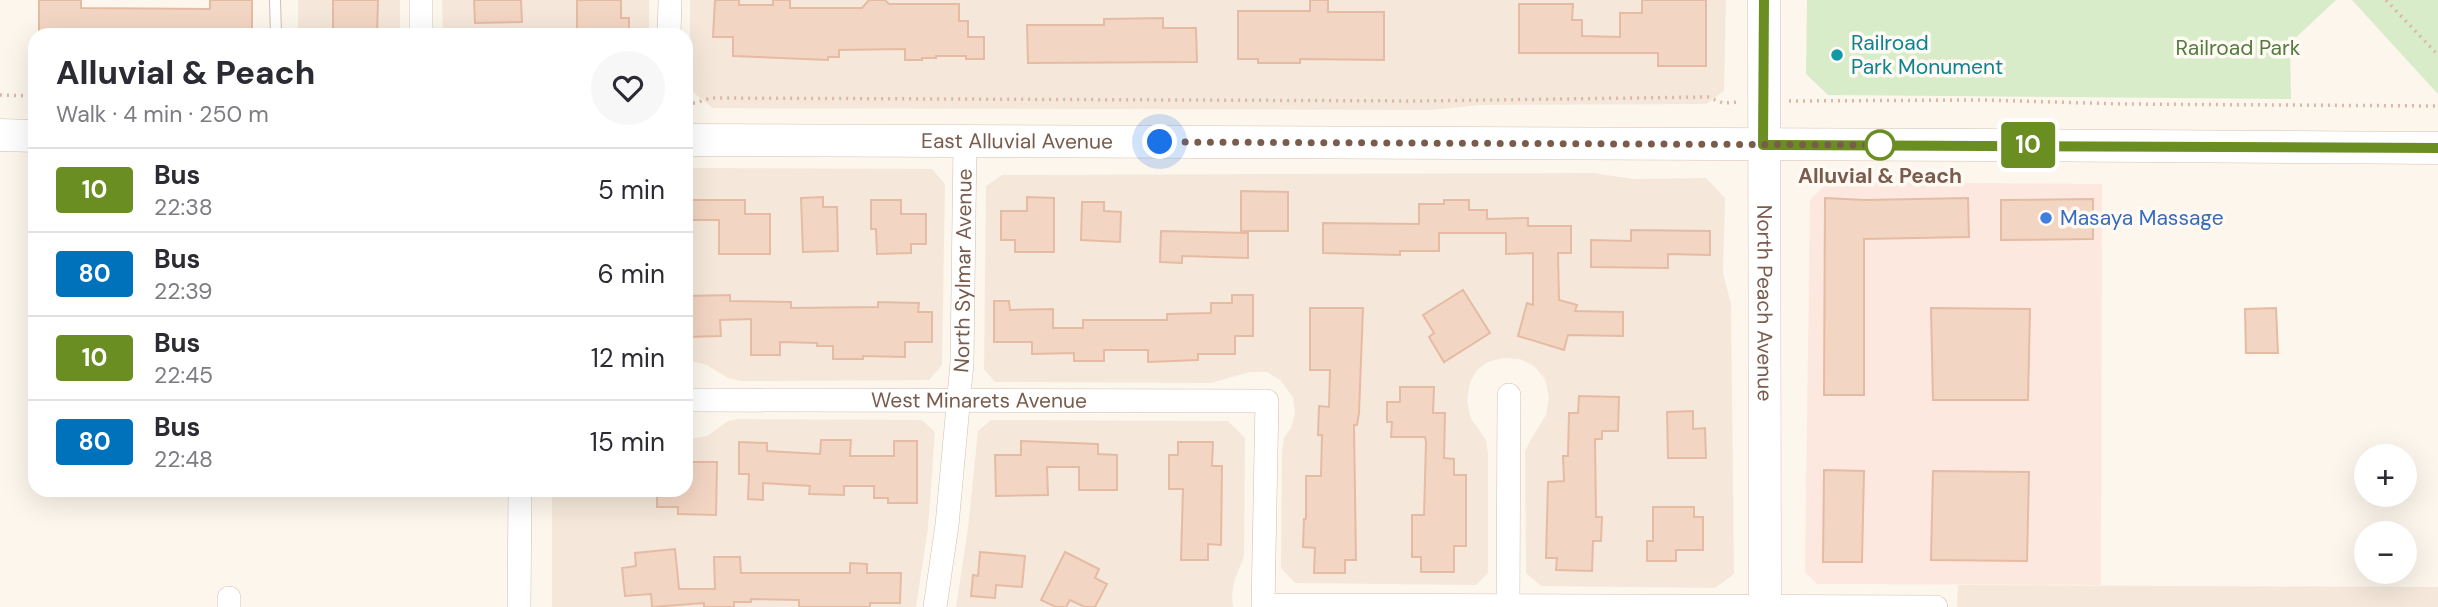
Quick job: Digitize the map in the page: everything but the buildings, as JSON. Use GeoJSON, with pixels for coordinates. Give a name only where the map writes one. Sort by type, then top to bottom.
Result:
{"type":"FeatureCollection","features":[{"type":"Feature","properties":{"kind":"street"},"geometry":{"type":"LineString","coordinates":[[421,0],[421,28]]}},
{"type":"Feature","properties":{"kind":"street"},"geometry":{"type":"LineString","coordinates":[[669,28],[670,0]]}},
{"type":"Feature","properties":{"kind":"street","name":"North Peach Avenue"},"geometry":{"type":"LineString","coordinates":[[1764,0],[1765,607]]}},
{"type":"Feature","properties":{"kind":"street"},"geometry":{"type":"LineString","coordinates":[[0,135],[28,136]]}},
{"type":"Feature","properties":{"kind":"street","name":"East Alluvial Avenue"},"geometry":{"type":"LineString","coordinates":[[693,141],[2438,148]]}},
{"type":"Feature","properties":{"kind":"street","name":"North Sylmar Avenue"},"geometry":{"type":"LineString","coordinates":[[935,607],[947,525],[962,363],[965,142]]}},
{"type":"Feature","properties":{"kind":"street"},"geometry":{"type":"LineString","coordinates":[[1509,396],[1508,606],[1936,607]]}},
{"type":"Feature","properties":{"kind":"street","name":"West Minarets Avenue"},"geometry":{"type":"LineString","coordinates":[[693,400],[1267,401],[1263,605],[1508,606]]}},
{"type":"Feature","properties":{"kind":"street"},"geometry":{"type":"LineString","coordinates":[[519,607],[520,497]]}},
{"type":"Feature","properties":{"kind":"lane"},"geometry":{"type":"LineString","coordinates":[[275,0],[276,28]]}},
{"type":"Feature","properties":{"kind":"path"},"geometry":{"type":"LineString","coordinates":[[2386,0],[2438,54]]}},
{"type":"Feature","properties":{"kind":"path"},"geometry":{"type":"LineString","coordinates":[[0,95],[28,96]]}},
{"type":"Feature","properties":{"kind":"path"},"geometry":{"type":"LineString","coordinates":[[693,103],[710,98],[1418,101],[1708,97],[1723,103]]}},
{"type":"Feature","properties":{"kind":"path"},"geometry":{"type":"LineString","coordinates":[[1805,102],[1983,100],[2124,104],[2438,106]]}},
{"type":"Feature","properties":{"kind":"shaded area"},"geometry":{"type":"Polygon","coordinates":[[[298,0],[400,0],[400,28],[298,28],[298,0]]]}},
{"type":"Feature","properties":{"kind":"shaded area"},"geometry":{"type":"Polygon","coordinates":[[[442,0],[649,0],[649,28],[443,28],[442,0]]]}},
{"type":"Feature","properties":{"kind":"shaded area"},"geometry":{"type":"Polygon","coordinates":[[[690,0],[1726,0],[1724,91],[1706,104],[1481,105],[1431,110],[713,108],[693,92],[693,28],[690,28],[690,0]]]}},
{"type":"Feature","properties":{"kind":"shaded area"},"geometry":{"type":"Polygon","coordinates":[[[693,168],[932,169],[945,184],[942,365],[929,380],[741,381],[728,378],[707,365],[693,362],[693,168]]]}},
{"type":"Feature","properties":{"kind":"shaded area"},"geometry":{"type":"Polygon","coordinates":[[[1593,173],[1633,179],[1706,178],[1725,198],[1723,273],[1731,304],[1734,574],[1715,588],[1541,586],[1526,573],[1525,452],[1546,415],[1549,397],[1545,379],[1534,366],[1520,359],[1503,358],[1488,362],[1477,370],[1470,382],[1467,401],[1471,419],[1486,440],[1488,453],[1488,573],[1476,585],[1295,583],[1281,568],[1282,452],[1284,438],[1291,428],[1295,414],[1293,397],[1280,380],[1267,372],[1250,372],[1211,383],[995,382],[984,369],[986,186],[1002,175],[1593,173]]]}},
{"type":"Feature","properties":{"kind":"shaded area"},"geometry":{"type":"Polygon","coordinates":[[[1828,182],[2102,184],[2101,585],[1817,584],[1805,572],[1810,200],[1828,182]]]}},
{"type":"Feature","properties":{"kind":"shaded area"},"geometry":{"type":"Polygon","coordinates":[[[922,420],[935,432],[928,528],[916,607],[552,607],[552,497],[693,497],[693,439],[707,436],[728,421],[922,420]]]}},
{"type":"Feature","properties":{"kind":"shaded area"},"geometry":{"type":"Polygon","coordinates":[[[991,420],[1228,421],[1245,438],[1244,556],[1234,582],[1233,607],[956,607],[968,528],[978,431],[991,420]]]}},
{"type":"Feature","properties":{"kind":"shaded area"},"geometry":{"type":"Polygon","coordinates":[[[1958,585],[2438,587],[2438,607],[1957,607],[1958,585]]]}},
{"type":"Feature","properties":{"kind":"green space","name":"Railroad Park"},"geometry":{"type":"Polygon","coordinates":[[[1807,0],[2336,0],[2290,43],[2291,99],[1828,95],[1806,74],[1807,0]]]}},
{"type":"Feature","properties":{"kind":"green space"},"geometry":{"type":"Polygon","coordinates":[[[2352,0],[2438,0],[2438,94],[2352,0]]]}},
{"type":"Feature","properties":{"kind":"bus line","name":"10"},"geometry":{"type":"LineString","coordinates":[[1764,0],[1763,145],[2438,148]]}},
{"type":"Feature","properties":{"kind":"place","name":"Railroad Park Monument"},"geometry":{"type":"Point","coordinates":[1837,55]}},
{"type":"Feature","properties":{"kind":"place","name":"Alluvial & Peach"},"geometry":{"type":"Point","coordinates":[1880,145]}},
{"type":"Feature","properties":{"kind":"place","name":"Masaya Massage"},"geometry":{"type":"Point","coordinates":[2046,218]}},
{"type":"Feature","properties":{"kind":"route"},"geometry":{"type":"LineString","coordinates":[[1160,142],[1880,145]]}}]}
